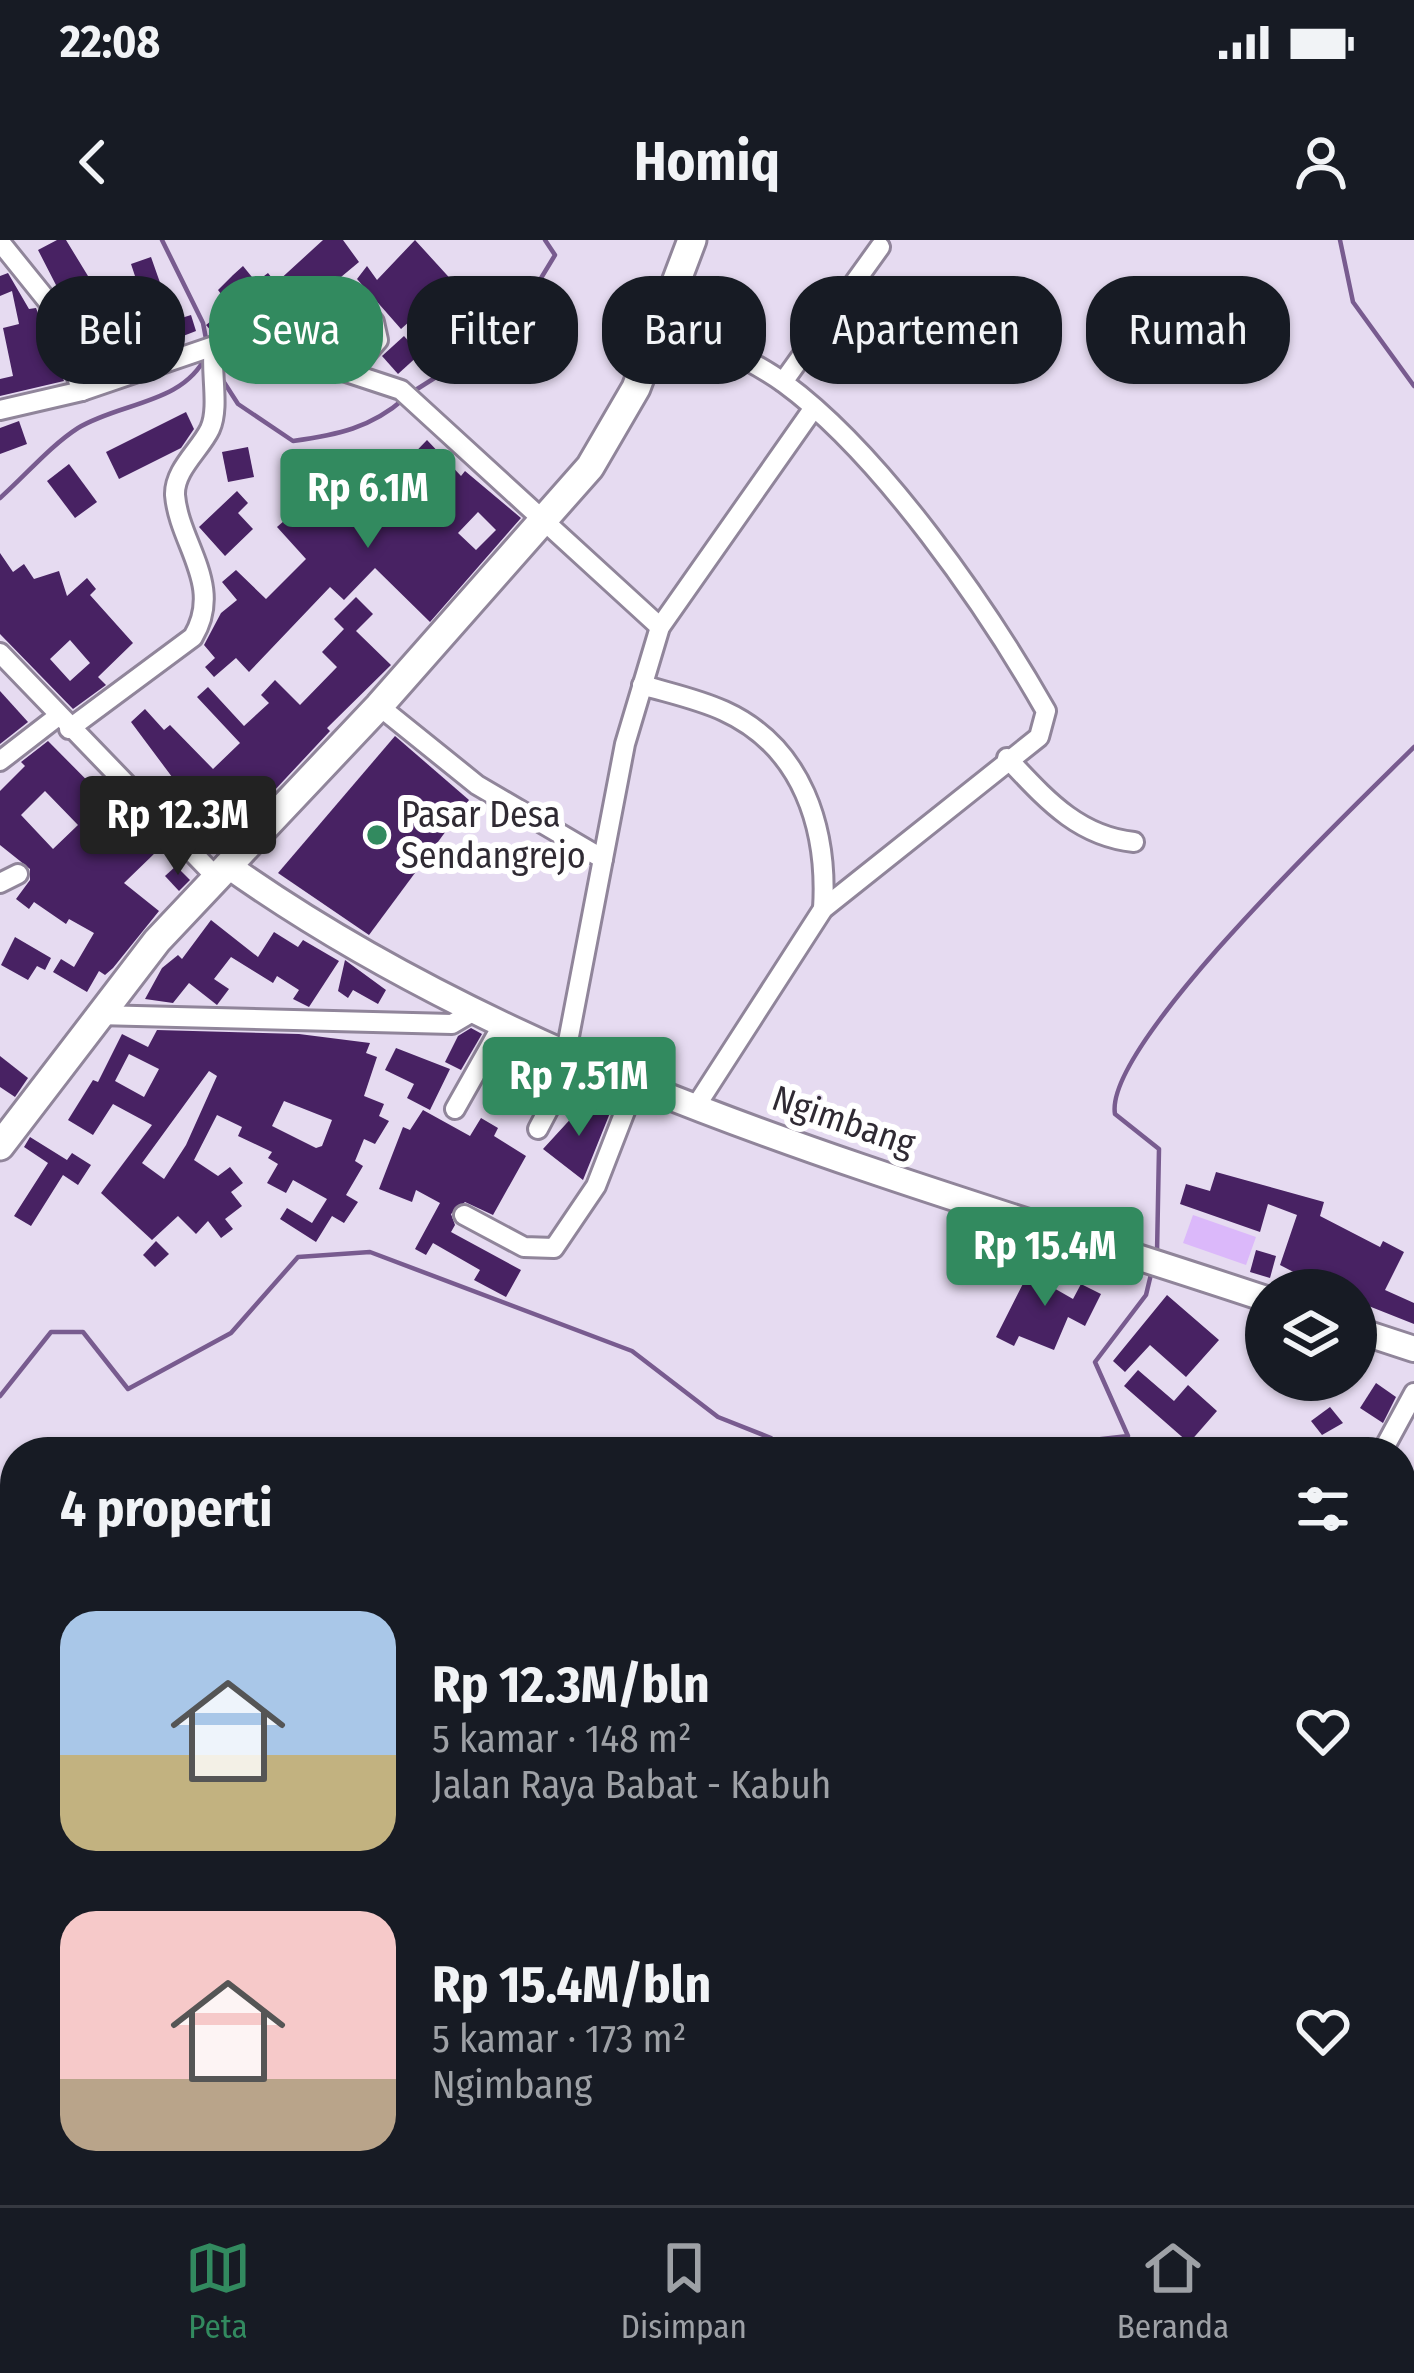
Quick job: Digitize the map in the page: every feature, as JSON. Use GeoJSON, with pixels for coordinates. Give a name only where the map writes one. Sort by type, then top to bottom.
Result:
{"type":"FeatureCollection","features":[{"type":"Feature","properties":{"kind":"main road"},"geometry":{"type":"LineString","coordinates":[[678,276],[692,240]]}},
{"type":"Feature","properties":{"kind":"main road"},"geometry":{"type":"LineString","coordinates":[[0,1146],[10,1115],[221,871],[379,706],[546,520],[610,437],[633,384]]}},
{"type":"Feature","properties":{"kind":"street"},"geometry":{"type":"LineString","coordinates":[[0,242],[50,304],[82,391]]}},
{"type":"Feature","properties":{"kind":"street"},"geometry":{"type":"LineString","coordinates":[[783,382],[880,247]]}},
{"type":"Feature","properties":{"kind":"street"},"geometry":{"type":"LineString","coordinates":[[0,410],[82,391],[209,349]]}},
{"type":"Feature","properties":{"kind":"street"},"geometry":{"type":"LineString","coordinates":[[696,1106],[823,909],[1039,737],[1046,711],[984,610],[895,493],[783,382],[766,373]]}},
{"type":"Feature","properties":{"kind":"street"},"geometry":{"type":"LineString","coordinates":[[0,761],[193,637],[202,619],[202,585],[175,495],[184,469],[212,426],[212,384]]}},
{"type":"Feature","properties":{"kind":"street"},"geometry":{"type":"LineString","coordinates":[[381,384],[408,396],[661,627]]}},
{"type":"Feature","properties":{"kind":"street"},"geometry":{"type":"LineString","coordinates":[[538,1129],[571,1054],[603,859],[642,686],[661,627],[812,409]]}},
{"type":"Feature","properties":{"kind":"street"},"geometry":{"type":"LineString","coordinates":[[0,653],[63,723],[221,871]]}},
{"type":"Feature","properties":{"kind":"street"},"geometry":{"type":"LineString","coordinates":[[642,686],[720,709],[752,726],[774,749],[818,818],[826,860],[823,909]]}},
{"type":"Feature","properties":{"kind":"street"},"geometry":{"type":"LineString","coordinates":[[379,706],[478,785],[603,859]]}},
{"type":"Feature","properties":{"kind":"street"},"geometry":{"type":"LineString","coordinates":[[1007,758],[1066,818],[1112,840],[1134,842]]}},
{"type":"Feature","properties":{"kind":"street","name":"Ngimbang"},"geometry":{"type":"LineString","coordinates":[[221,871],[304,921],[475,1011],[636,1083],[1245,1293]]}},
{"type":"Feature","properties":{"kind":"street"},"geometry":{"type":"LineString","coordinates":[[97,1015],[452,1024],[475,1011]]}},
{"type":"Feature","properties":{"kind":"street"},"geometry":{"type":"LineString","coordinates":[[455,1108],[503,1024]]}},
{"type":"Feature","properties":{"kind":"street"},"geometry":{"type":"LineString","coordinates":[[464,1215],[524,1247],[554,1247],[596,1186],[636,1083]]}},
{"type":"Feature","properties":{"kind":"street"},"geometry":{"type":"LineString","coordinates":[[1377,1337],[1414,1349]]}},
{"type":"Feature","properties":{"kind":"street"},"geometry":{"type":"LineString","coordinates":[[1390,1437],[1414,1393]]}},
{"type":"Feature","properties":{"kind":"shaded area"},"geometry":{"type":"Polygon","coordinates":[[[1193,1215],[1256,1237],[1246,1265],[1183,1243],[1193,1215]]]}},
{"type":"Feature","properties":{"kind":"building"},"geometry":{"type":"Polygon","coordinates":[[[66,240],[88,276],[51,276],[38,250],[66,240]]]}},
{"type":"Feature","properties":{"kind":"building"},"geometry":{"type":"Polygon","coordinates":[[[323,240],[343,240],[359,262],[342,276],[284,276],[323,240]]]}},
{"type":"Feature","properties":{"kind":"building"},"geometry":{"type":"Polygon","coordinates":[[[415,240],[448,276],[407,276],[407,324],[401,329],[383,309],[381,276],[415,240]]]}},
{"type":"Feature","properties":{"kind":"building"},"geometry":{"type":"Polygon","coordinates":[[[151,257],[158,276],[135,276],[131,264],[151,257]]]}},
{"type":"Feature","properties":{"kind":"building"},"geometry":{"type":"Polygon","coordinates":[[[243,266],[251,276],[233,276],[243,266]]]}},
{"type":"Feature","properties":{"kind":"building"},"geometry":{"type":"Polygon","coordinates":[[[8,273],[29,309],[36,308],[36,384],[51,384],[0,396],[0,379],[13,376],[3,328],[19,324],[12,291],[0,296],[0,276],[8,273]]]}},
{"type":"Feature","properties":{"kind":"building"},"geometry":{"type":"Polygon","coordinates":[[[191,315],[196,331],[185,335],[185,317],[191,315]]]}},
{"type":"Feature","properties":{"kind":"building"},"geometry":{"type":"Polygon","coordinates":[[[404,336],[407,339],[407,366],[398,374],[383,355],[404,336]]]}},
{"type":"Feature","properties":{"kind":"building"},"geometry":{"type":"Polygon","coordinates":[[[186,412],[194,429],[181,448],[119,479],[106,452],[186,412]]]}},
{"type":"Feature","properties":{"kind":"building"},"geometry":{"type":"Polygon","coordinates":[[[19,421],[27,444],[0,454],[0,428],[19,421]]]}},
{"type":"Feature","properties":{"kind":"building"},"geometry":{"type":"Polygon","coordinates":[[[427,440],[461,476],[465,471],[521,518],[430,622],[375,568],[344,600],[330,587],[249,672],[236,658],[214,677],[205,667],[215,658],[204,645],[221,613],[237,600],[222,582],[236,570],[266,599],[306,559],[277,527],[332,479],[317,462],[328,452],[365,489],[372,482],[397,510],[421,489],[400,468],[427,440]],[[478,512],[458,533],[476,550],[496,530],[478,512]]]}},
{"type":"Feature","properties":{"kind":"building"},"geometry":{"type":"Polygon","coordinates":[[[248,447],[254,477],[228,482],[222,452],[248,447]]]}},
{"type":"Feature","properties":{"kind":"building"},"geometry":{"type":"Polygon","coordinates":[[[69,464],[97,502],[75,518],[47,481],[69,464]]]}},
{"type":"Feature","properties":{"kind":"building"},"geometry":{"type":"Polygon","coordinates":[[[237,491],[248,503],[238,513],[253,529],[225,556],[199,527],[237,491]]]}},
{"type":"Feature","properties":{"kind":"building"},"geometry":{"type":"Polygon","coordinates":[[[0,553],[13,572],[24,564],[34,579],[59,571],[67,596],[87,578],[96,589],[90,595],[133,643],[98,677],[106,685],[73,709],[0,634],[0,553]],[[70,640],[50,659],[70,681],[90,663],[70,640]]]}},
{"type":"Feature","properties":{"kind":"building"},"geometry":{"type":"Polygon","coordinates":[[[356,597],[373,614],[356,631],[391,665],[327,728],[330,731],[228,840],[210,852],[189,830],[221,803],[197,779],[184,793],[131,722],[145,709],[164,730],[170,725],[213,769],[240,743],[197,697],[208,687],[244,726],[269,703],[261,695],[275,680],[300,705],[337,667],[322,652],[344,629],[334,619],[356,597]]]}},
{"type":"Feature","properties":{"kind":"building"},"geometry":{"type":"Polygon","coordinates":[[[0,691],[28,722],[0,744],[0,691]]]}},
{"type":"Feature","properties":{"kind":"building","name":"Pasar Desa Sendangrejo"},"geometry":{"type":"Polygon","coordinates":[[[395,736],[469,800],[369,935],[278,873],[395,736]]]}},
{"type":"Feature","properties":{"kind":"building"},"geometry":{"type":"Polygon","coordinates":[[[48,741],[157,851],[124,883],[159,911],[113,968],[105,975],[99,971],[87,992],[53,972],[61,959],[74,967],[94,933],[69,919],[66,924],[34,902],[29,909],[16,899],[30,880],[30,869],[0,845],[0,791],[25,766],[21,762],[48,741]],[[45,791],[21,815],[53,849],[78,825],[45,791]]]}},
{"type":"Feature","properties":{"kind":"building"},"geometry":{"type":"Polygon","coordinates":[[[176,866],[190,880],[179,891],[165,876],[176,866]]]}},
{"type":"Feature","properties":{"kind":"building"},"geometry":{"type":"Polygon","coordinates":[[[211,920],[258,957],[274,932],[298,947],[303,940],[339,961],[309,1007],[293,999],[299,990],[277,976],[273,983],[231,957],[214,979],[229,989],[217,1005],[189,983],[173,1003],[145,999],[162,968],[178,955],[182,959],[211,920]]]}},
{"type":"Feature","properties":{"kind":"building"},"geometry":{"type":"Polygon","coordinates":[[[15,937],[51,958],[45,970],[37,966],[28,980],[1,965],[15,937]]]}},
{"type":"Feature","properties":{"kind":"building"},"geometry":{"type":"Polygon","coordinates":[[[345,960],[386,990],[378,1004],[353,990],[348,998],[338,991],[345,960]]]}},
{"type":"Feature","properties":{"kind":"building"},"geometry":{"type":"Polygon","coordinates":[[[471,1028],[482,1034],[461,1070],[445,1062],[458,1036],[471,1028]]]}},
{"type":"Feature","properties":{"kind":"building"},"geometry":{"type":"Polygon","coordinates":[[[157,1030],[299,1034],[370,1043],[366,1053],[377,1057],[364,1096],[384,1104],[379,1116],[389,1121],[375,1144],[364,1139],[355,1161],[363,1166],[346,1195],[358,1202],[344,1223],[332,1216],[316,1242],[280,1219],[287,1208],[312,1223],[327,1199],[293,1180],[286,1193],[267,1183],[278,1164],[268,1158],[272,1152],[238,1136],[242,1127],[217,1115],[194,1160],[218,1176],[230,1167],[243,1183],[231,1192],[242,1206],[225,1219],[233,1229],[221,1238],[208,1221],[196,1234],[178,1216],[152,1240],[101,1193],[152,1125],[113,1104],[93,1135],[68,1120],[93,1080],[98,1082],[122,1034],[148,1047],[157,1030]],[[129,1054],[115,1081],[144,1097],[159,1069],[129,1054]],[[209,1071],[142,1163],[164,1179],[186,1145],[217,1076],[209,1071]],[[284,1101],[272,1126],[316,1148],[322,1146],[332,1120],[284,1101]]]}},
{"type":"Feature","properties":{"kind":"building"},"geometry":{"type":"Polygon","coordinates":[[[396,1048],[450,1069],[430,1110],[407,1098],[414,1084],[385,1070],[396,1048]]]}},
{"type":"Feature","properties":{"kind":"building"},"geometry":{"type":"Polygon","coordinates":[[[0,1056],[28,1078],[15,1097],[0,1087],[0,1056]]]}},
{"type":"Feature","properties":{"kind":"building"},"geometry":{"type":"Polygon","coordinates":[[[497,1062],[532,1076],[536,1069],[550,1076],[536,1103],[484,1084],[497,1062]]]}},
{"type":"Feature","properties":{"kind":"building"},"geometry":{"type":"Polygon","coordinates":[[[587,1101],[601,1112],[605,1104],[612,1108],[583,1180],[543,1149],[587,1101]]]}},
{"type":"Feature","properties":{"kind":"building"},"geometry":{"type":"Polygon","coordinates":[[[423,1110],[470,1136],[481,1118],[498,1128],[494,1136],[526,1156],[493,1215],[465,1202],[451,1214],[455,1225],[451,1232],[521,1270],[506,1297],[474,1280],[480,1270],[433,1243],[426,1255],[415,1249],[440,1203],[416,1190],[412,1202],[379,1189],[403,1127],[410,1130],[423,1110]]]}},
{"type":"Feature","properties":{"kind":"building"},"geometry":{"type":"Polygon","coordinates":[[[30,1137],[67,1160],[72,1153],[91,1165],[78,1185],[63,1175],[31,1226],[14,1216],[48,1163],[24,1147],[30,1137]]]}},
{"type":"Feature","properties":{"kind":"building"},"geometry":{"type":"Polygon","coordinates":[[[1216,1172],[1324,1202],[1320,1216],[1380,1247],[1383,1241],[1404,1252],[1385,1290],[1414,1303],[1414,1324],[1377,1309],[1377,1269],[1288,1269],[1280,1265],[1297,1215],[1268,1204],[1260,1232],[1180,1204],[1186,1184],[1210,1191],[1216,1172]]]}},
{"type":"Feature","properties":{"kind":"building"},"geometry":{"type":"Polygon","coordinates":[[[156,1241],[169,1254],[155,1267],[143,1255],[156,1241]]]}},
{"type":"Feature","properties":{"kind":"building"},"geometry":{"type":"Polygon","coordinates":[[[1256,1250],[1276,1256],[1272,1269],[1251,1269],[1256,1250]]]}},
{"type":"Feature","properties":{"kind":"building"},"geometry":{"type":"Polygon","coordinates":[[[1037,1256],[1055,1266],[1045,1283],[1073,1299],[1081,1284],[1101,1294],[1085,1326],[1068,1317],[1054,1350],[1019,1336],[1014,1346],[996,1337],[1037,1256]]]}},
{"type":"Feature","properties":{"kind":"building"},"geometry":{"type":"Polygon","coordinates":[[[1167,1295],[1219,1340],[1186,1377],[1150,1345],[1125,1372],[1113,1361],[1167,1295]]]}},
{"type":"Feature","properties":{"kind":"building"},"geometry":{"type":"Polygon","coordinates":[[[1138,1370],[1174,1401],[1188,1385],[1217,1411],[1194,1437],[1182,1437],[1124,1386],[1138,1370]]]}},
{"type":"Feature","properties":{"kind":"building"},"geometry":{"type":"Polygon","coordinates":[[[1377,1384],[1396,1397],[1383,1423],[1360,1408],[1364,1401],[1377,1401],[1377,1384]]]}},
{"type":"Feature","properties":{"kind":"building"},"geometry":{"type":"Polygon","coordinates":[[[1330,1407],[1343,1423],[1322,1435],[1311,1421],[1330,1407]]]}},
{"type":"Feature","properties":{"kind":"waterway"},"geometry":{"type":"LineString","coordinates":[[162,240],[203,323],[207,344]]}},
{"type":"Feature","properties":{"kind":"waterway"},"geometry":{"type":"LineString","coordinates":[[414,391],[509,331],[555,255],[545,240]]}},
{"type":"Feature","properties":{"kind":"waterway"},"geometry":{"type":"LineString","coordinates":[[1340,240],[1353,302],[1414,386]]}},
{"type":"Feature","properties":{"kind":"waterway"},"geometry":{"type":"LineString","coordinates":[[0,498],[78,428],[167,393],[196,372],[206,356]]}},
{"type":"Feature","properties":{"kind":"waterway"},"geometry":{"type":"LineString","coordinates":[[225,384],[238,404],[293,441],[353,428],[405,398]]}},
{"type":"Feature","properties":{"kind":"waterway"},"geometry":{"type":"LineString","coordinates":[[1157,1253],[1159,1149],[1115,1114],[1122,1080],[1189,982],[1291,870],[1414,747]]}},
{"type":"Feature","properties":{"kind":"waterway"},"geometry":{"type":"LineString","coordinates":[[0,1396],[51,1332],[83,1332],[128,1389],[231,1333],[298,1257],[370,1252],[632,1351],[718,1417],[768,1437]]}},
{"type":"Feature","properties":{"kind":"waterway"},"geometry":{"type":"LineString","coordinates":[[1119,1437],[1128,1436],[1095,1362],[1146,1295],[1152,1270]]}},
{"type":"Feature","properties":{"kind":"place","name":"Pasar Desa Sendangrejo"},"geometry":{"type":"Point","coordinates":[377,835]}}]}
